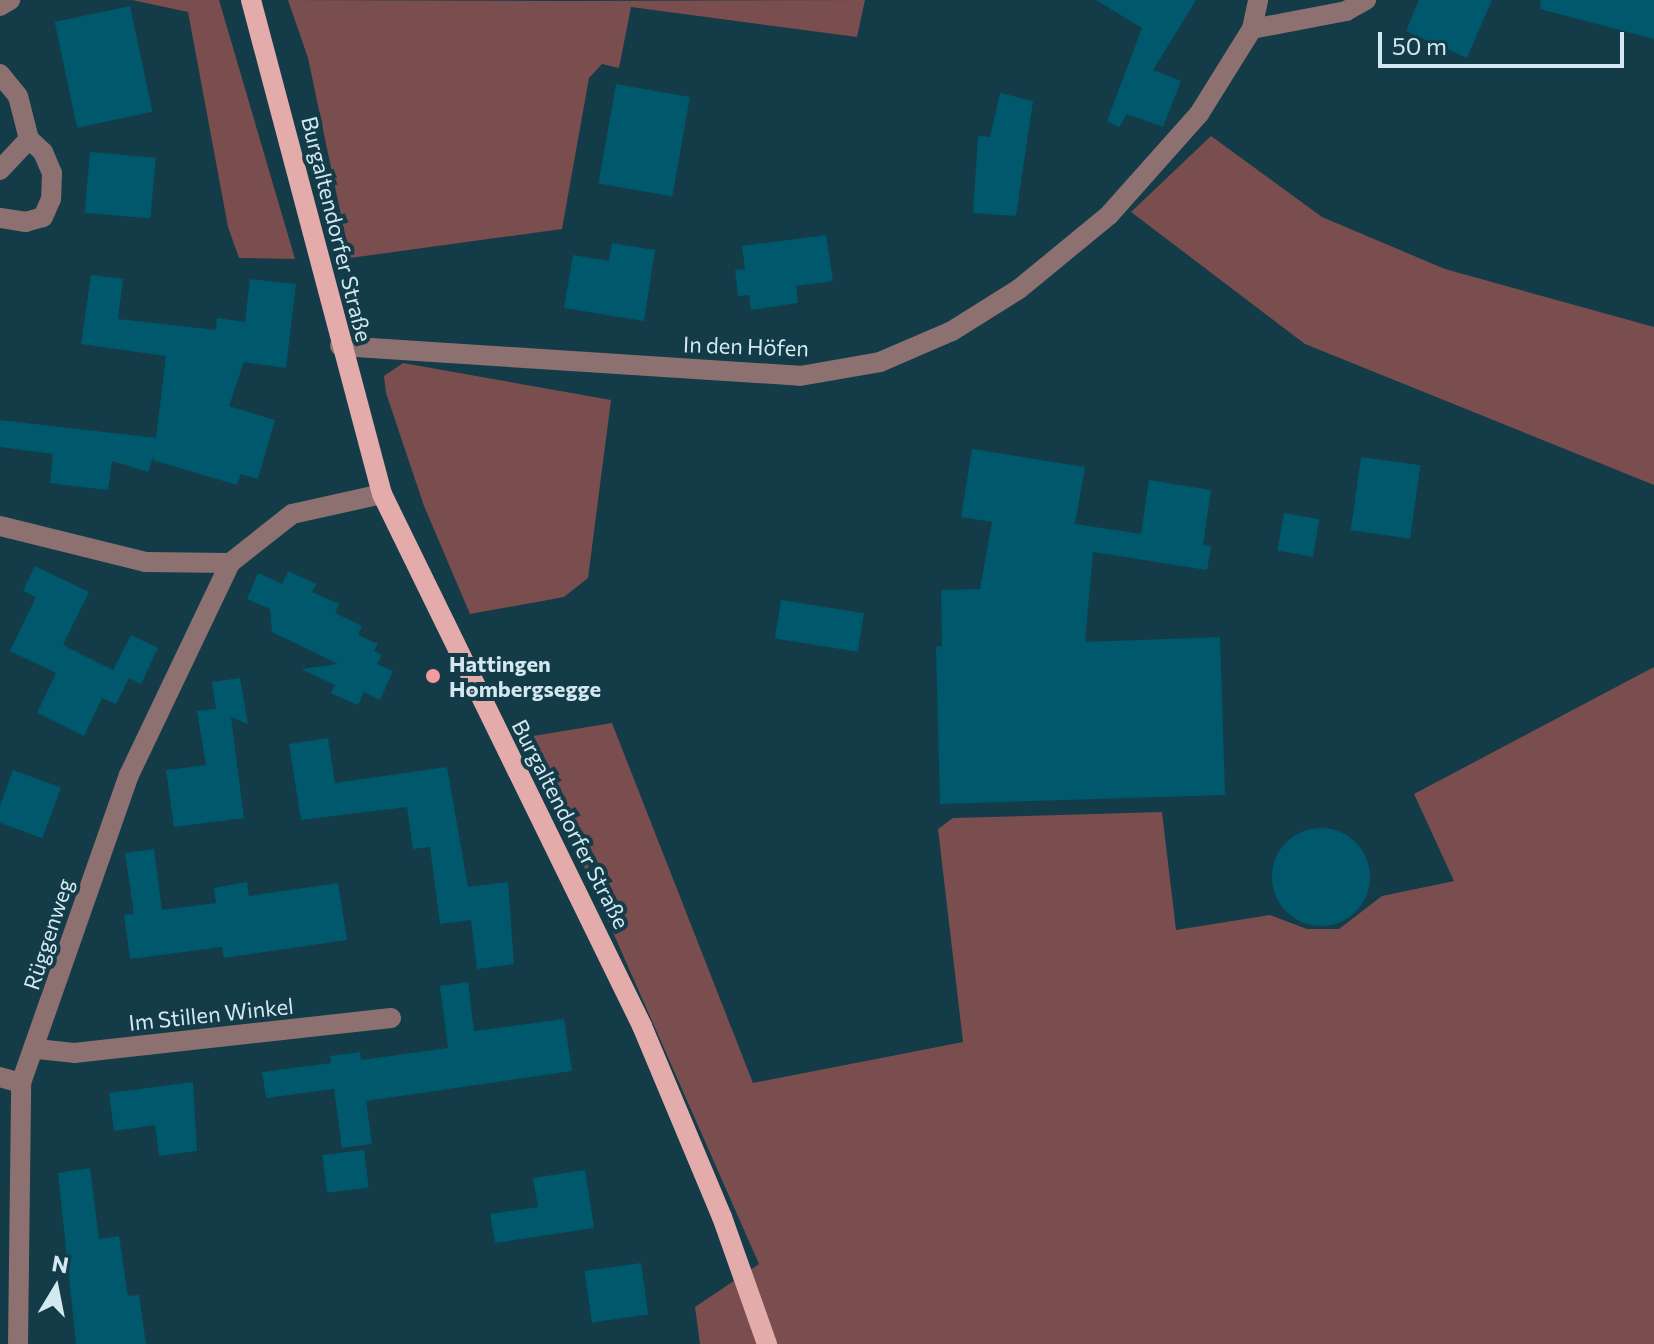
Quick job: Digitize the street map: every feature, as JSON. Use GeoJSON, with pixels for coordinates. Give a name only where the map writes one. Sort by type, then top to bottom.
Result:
{"type":"FeatureCollection","features":[{"type":"Feature","properties":{"kind":"main road","name":"Burgaltendorfer Straße"},"geometry":{"type":"LineString","coordinates":[[251,0],[340,346],[382,494],[619,977],[722,1217],[767,1344]]}},
{"type":"Feature","properties":{"kind":"street"},"geometry":{"type":"LineString","coordinates":[[0,6],[10,0]]}},
{"type":"Feature","properties":{"kind":"street","name":"In den Höfen"},"geometry":{"type":"LineString","coordinates":[[340,346],[800,376],[880,362],[952,331],[1019,289],[1109,215],[1199,114],[1252,29],[1258,0]]}},
{"type":"Feature","properties":{"kind":"street"},"geometry":{"type":"LineString","coordinates":[[1252,29],[1346,11],[1366,0]]}},
{"type":"Feature","properties":{"kind":"street"},"geometry":{"type":"LineString","coordinates":[[0,74],[18,96],[29,139],[43,152],[52,173],[51,199],[43,217],[26,222],[0,218]]}},
{"type":"Feature","properties":{"kind":"street"},"geometry":{"type":"LineString","coordinates":[[0,170],[29,139]]}},
{"type":"Feature","properties":{"kind":"street"},"geometry":{"type":"LineString","coordinates":[[0,526],[145,562],[230,563],[292,514],[382,494]]}},
{"type":"Feature","properties":{"kind":"street","name":"Rüggenweg"},"geometry":{"type":"LineString","coordinates":[[18,1344],[21,1083],[37,1049],[124,788],[230,563]]}},
{"type":"Feature","properties":{"kind":"street","name":"Im Stillen Winkel"},"geometry":{"type":"LineString","coordinates":[[37,1049],[74,1053],[391,1018]]}},
{"type":"Feature","properties":{"kind":"street"},"geometry":{"type":"LineString","coordinates":[[0,1077],[21,1083]]}},
{"type":"Feature","properties":{"kind":"shaded area"},"geometry":{"type":"Polygon","coordinates":[[[132,0],[219,0],[295,259],[239,258],[228,227],[188,12],[132,0]]]}},
{"type":"Feature","properties":{"kind":"shaded area"},"geometry":{"type":"Polygon","coordinates":[[[288,0],[865,0],[857,37],[631,7],[619,68],[602,64],[589,78],[562,229],[350,258],[308,58],[288,0]]]}},
{"type":"Feature","properties":{"kind":"shaded area"},"geometry":{"type":"Polygon","coordinates":[[[1211,136],[1322,217],[1445,269],[1654,327],[1654,485],[1305,344],[1131,212],[1211,136]]]}},
{"type":"Feature","properties":{"kind":"shaded area"},"geometry":{"type":"Polygon","coordinates":[[[403,363],[611,400],[588,578],[564,597],[470,614],[424,506],[386,393],[384,376],[403,363]]]}},
{"type":"Feature","properties":{"kind":"shaded area"},"geometry":{"type":"Polygon","coordinates":[[[1654,667],[1654,1344],[700,1344],[695,1307],[759,1264],[527,737],[612,723],[753,1083],[963,1042],[938,829],[953,818],[1162,812],[1176,930],[1270,915],[1307,929],[1339,929],[1382,896],[1454,881],[1414,794],[1654,667]]]}},
{"type":"Feature","properties":{"kind":"building"},"geometry":{"type":"Polygon","coordinates":[[[1096,0],[1196,0],[1153,70],[1181,81],[1163,127],[1127,114],[1119,127],[1107,121],[1142,28],[1096,0]]]}},
{"type":"Feature","properties":{"kind":"building"},"geometry":{"type":"Polygon","coordinates":[[[1419,0],[1492,0],[1467,58],[1406,31],[1419,0]]]}},
{"type":"Feature","properties":{"kind":"building"},"geometry":{"type":"Polygon","coordinates":[[[1541,0],[1654,0],[1654,39],[1540,9],[1541,0]]]}},
{"type":"Feature","properties":{"kind":"building"},"geometry":{"type":"Polygon","coordinates":[[[130,6],[152,112],[77,128],[55,22],[130,6]]]}},
{"type":"Feature","properties":{"kind":"building"},"geometry":{"type":"Polygon","coordinates":[[[616,84],[690,97],[672,196],[598,183],[616,84]]]}},
{"type":"Feature","properties":{"kind":"building"},"geometry":{"type":"Polygon","coordinates":[[[1000,93],[1033,101],[1016,216],[973,213],[978,136],[990,137],[1000,93]]]}},
{"type":"Feature","properties":{"kind":"building"},"geometry":{"type":"Polygon","coordinates":[[[90,152],[156,158],[150,219],[85,213],[90,152]]]}},
{"type":"Feature","properties":{"kind":"building"},"geometry":{"type":"Polygon","coordinates":[[[826,235],[833,281],[796,286],[798,303],[751,310],[749,295],[738,296],[735,270],[745,269],[742,246],[826,235]]]}},
{"type":"Feature","properties":{"kind":"building"},"geometry":{"type":"Polygon","coordinates":[[[612,243],[655,250],[644,321],[564,308],[573,255],[609,261],[612,243]]]}},
{"type":"Feature","properties":{"kind":"building"},"geometry":{"type":"Polygon","coordinates":[[[91,275],[123,279],[118,319],[216,330],[217,318],[245,322],[250,279],[296,284],[286,368],[244,362],[229,406],[275,420],[258,479],[241,474],[237,485],[153,460],[154,454],[148,472],[112,461],[108,490],[72,486],[50,483],[53,454],[0,447],[0,420],[156,438],[166,356],[81,344],[91,275]]]}},
{"type":"Feature","properties":{"kind":"building"},"geometry":{"type":"Polygon","coordinates":[[[972,449],[1085,467],[1075,524],[1141,534],[1149,480],[1211,490],[1203,545],[1211,546],[1207,570],[1093,552],[1085,642],[1220,637],[1225,795],[940,804],[936,647],[942,646],[941,590],[980,589],[992,522],[961,517],[972,449]]]}},
{"type":"Feature","properties":{"kind":"building"},"geometry":{"type":"Polygon","coordinates":[[[1361,457],[1420,465],[1410,539],[1351,530],[1361,457]]]}},
{"type":"Feature","properties":{"kind":"building"},"geometry":{"type":"Polygon","coordinates":[[[1284,513],[1319,519],[1313,557],[1277,550],[1284,513]]]}},
{"type":"Feature","properties":{"kind":"building"},"geometry":{"type":"Polygon","coordinates":[[[35,566],[89,592],[63,645],[113,670],[131,635],[158,648],[141,684],[129,678],[116,704],[102,698],[84,736],[37,713],[56,673],[10,651],[36,597],[23,591],[35,566]]]}},
{"type":"Feature","properties":{"kind":"building"},"geometry":{"type":"Polygon","coordinates":[[[288,571],[316,584],[312,592],[339,604],[335,613],[362,626],[358,635],[378,644],[374,651],[382,655],[377,664],[393,671],[380,700],[364,692],[358,705],[331,693],[335,685],[301,669],[338,664],[272,632],[270,609],[247,599],[258,573],[282,584],[288,571]]]}},
{"type":"Feature","properties":{"kind":"building"},"geometry":{"type":"Polygon","coordinates":[[[781,600],[864,613],[858,652],[775,639],[781,600]]]}},
{"type":"Feature","properties":{"kind":"building"},"geometry":{"type":"Polygon","coordinates":[[[240,678],[248,724],[231,717],[244,818],[174,827],[166,770],[206,765],[197,711],[216,709],[212,682],[240,678]]]}},
{"type":"Feature","properties":{"kind":"building"},"geometry":{"type":"Polygon","coordinates":[[[328,738],[335,783],[447,767],[468,887],[508,882],[514,964],[477,969],[471,920],[440,924],[430,847],[413,849],[407,807],[301,820],[289,744],[328,738]]]}},
{"type":"Feature","properties":{"kind":"building"},"geometry":{"type":"Polygon","coordinates":[[[13,770],[61,787],[42,838],[0,823],[0,806],[13,770]]]}},
{"type":"Feature","properties":{"kind":"building"},"geometry":{"type":"Polygon","coordinates":[[[1321,828],[1340,832],[1356,842],[1366,858],[1370,877],[1366,896],[1356,912],[1340,922],[1321,926],[1302,922],[1286,912],[1276,896],[1272,877],[1276,858],[1286,842],[1302,832],[1321,828]]]}},
{"type":"Feature","properties":{"kind":"building"},"geometry":{"type":"Polygon","coordinates":[[[154,849],[162,910],[216,903],[214,888],[247,882],[249,896],[338,883],[347,940],[224,958],[222,947],[130,959],[124,915],[134,914],[125,853],[154,849]]]}},
{"type":"Feature","properties":{"kind":"building"},"geometry":{"type":"Polygon","coordinates":[[[468,982],[474,1031],[564,1019],[572,1071],[366,1101],[372,1144],[342,1148],[334,1089],[266,1098],[262,1072],[331,1063],[330,1056],[360,1052],[361,1060],[448,1048],[440,986],[468,982]]]}},
{"type":"Feature","properties":{"kind":"building"},"geometry":{"type":"Polygon","coordinates":[[[193,1082],[197,1151],[159,1156],[155,1125],[114,1131],[109,1093],[193,1082]]]}},
{"type":"Feature","properties":{"kind":"building"},"geometry":{"type":"Polygon","coordinates":[[[364,1150],[369,1188],[327,1193],[322,1155],[364,1150]]]}},
{"type":"Feature","properties":{"kind":"building"},"geometry":{"type":"Polygon","coordinates":[[[90,1168],[99,1239],[119,1236],[128,1296],[139,1295],[146,1344],[76,1344],[58,1173],[90,1168]]]}},
{"type":"Feature","properties":{"kind":"building"},"geometry":{"type":"Polygon","coordinates":[[[585,1170],[594,1228],[495,1243],[490,1214],[538,1207],[533,1178],[585,1170]]]}},
{"type":"Feature","properties":{"kind":"building"},"geometry":{"type":"Polygon","coordinates":[[[641,1263],[648,1314],[592,1322],[585,1271],[641,1263]]]}},
{"type":"Feature","properties":{"kind":"place","name":"Hattingen Hombergsegge"},"geometry":{"type":"Point","coordinates":[433,676]}}]}
